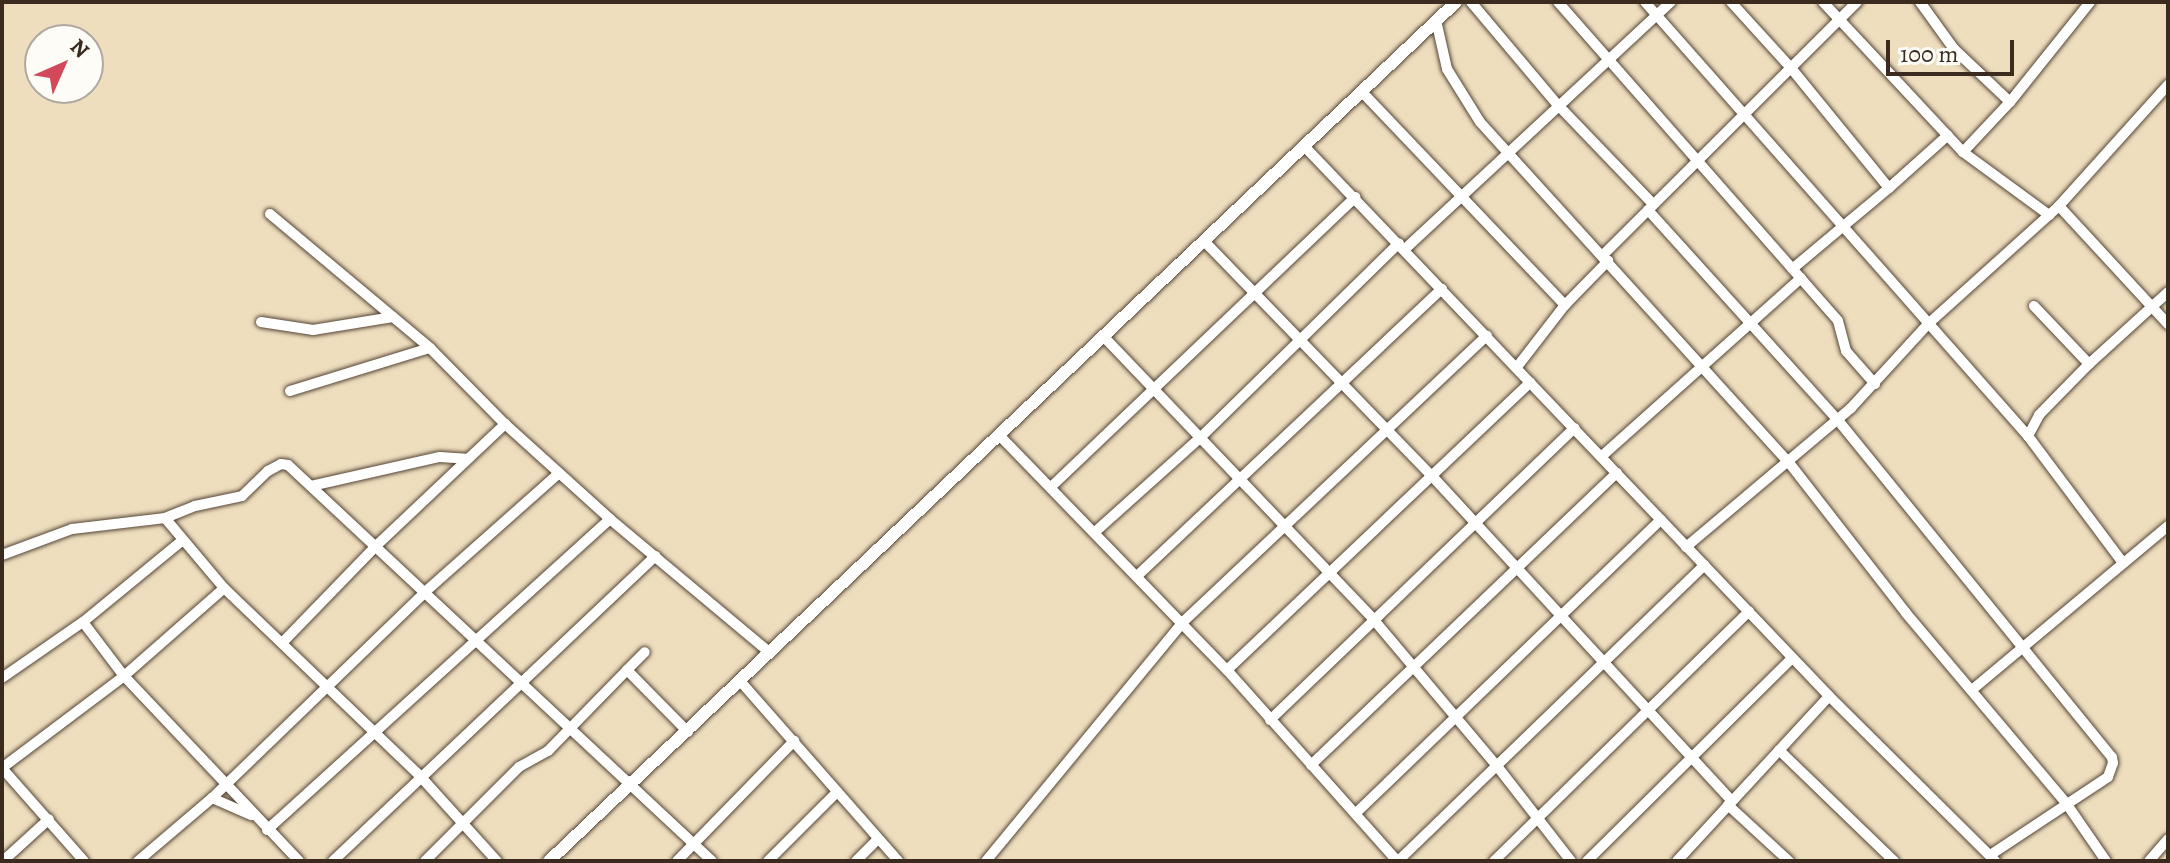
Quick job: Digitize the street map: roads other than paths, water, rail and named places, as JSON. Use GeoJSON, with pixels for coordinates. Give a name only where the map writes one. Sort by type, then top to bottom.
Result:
{"type":"FeatureCollection","features":[{"type":"Feature","properties":{"kind":"street"},"geometry":{"type":"LineString","coordinates":[[549,861],[1456,2]]}},
{"type":"Feature","properties":{"kind":"street"},"geometry":{"type":"LineString","coordinates":[[1305,147],[1792,658],[1992,858],[2066,803],[2108,777],[2112,757],[2024,646],[1837,419],[1557,104],[1471,2]]}},
{"type":"Feature","properties":{"kind":"street"},"geometry":{"type":"LineString","coordinates":[[1558,2],[1840,323],[1846,351],[1875,384]]}},
{"type":"Feature","properties":{"kind":"street"},"geometry":{"type":"LineString","coordinates":[[1645,2],[2028,436],[2123,563]]}},
{"type":"Feature","properties":{"kind":"street"},"geometry":{"type":"LineString","coordinates":[[1095,532],[1201,437],[1299,339],[1462,196],[1557,104],[1671,2]]}},
{"type":"Feature","properties":{"kind":"street"},"geometry":{"type":"LineString","coordinates":[[1731,2],[1791,68],[1889,188]]}},
{"type":"Feature","properties":{"kind":"street"},"geometry":{"type":"LineString","coordinates":[[1823,2],[1963,152],[2049,215]]}},
{"type":"Feature","properties":{"kind":"street"},"geometry":{"type":"LineString","coordinates":[[1517,367],[1565,305],[1651,207],[1857,2]]}},
{"type":"Feature","properties":{"kind":"street"},"geometry":{"type":"LineString","coordinates":[[1920,2],[1954,49],[2010,102]]}},
{"type":"Feature","properties":{"kind":"street"},"geometry":{"type":"LineString","coordinates":[[1963,152],[2010,102],[2090,2]]}},
{"type":"Feature","properties":{"kind":"street"},"geometry":{"type":"LineString","coordinates":[[1436,20],[1447,69],[1480,122],[1787,460],[1906,613],[2066,803],[2106,861]]}},
{"type":"Feature","properties":{"kind":"street"},"geometry":{"type":"LineString","coordinates":[[1686,547],[1875,384],[1928,324],[2059,206],[2168,85]]}},
{"type":"Feature","properties":{"kind":"street"},"geometry":{"type":"LineString","coordinates":[[1363,93],[1565,305]]}},
{"type":"Feature","properties":{"kind":"street"},"geometry":{"type":"LineString","coordinates":[[1792,269],[1948,135]]}},
{"type":"Feature","properties":{"kind":"street"},"geometry":{"type":"LineString","coordinates":[[1052,486],[1355,197]]}},
{"type":"Feature","properties":{"kind":"street"},"geometry":{"type":"LineString","coordinates":[[2059,206],[2168,324]]}},
{"type":"Feature","properties":{"kind":"street"},"geometry":{"type":"LineString","coordinates":[[270,214],[430,348],[505,424],[610,519],[768,651]]}},
{"type":"Feature","properties":{"kind":"street"},"geometry":{"type":"LineString","coordinates":[[1205,242],[1432,476],[1473,525],[1647,709],[1730,803],[1789,861]]}},
{"type":"Feature","properties":{"kind":"street"},"geometry":{"type":"LineString","coordinates":[[1602,456],[1801,278]]}},
{"type":"Feature","properties":{"kind":"street"},"geometry":{"type":"LineString","coordinates":[[1137,576],[1442,289]]}},
{"type":"Feature","properties":{"kind":"street"},"geometry":{"type":"LineString","coordinates":[[2028,436],[2039,415],[2089,364],[2168,292]]}},
{"type":"Feature","properties":{"kind":"street"},"geometry":{"type":"LineString","coordinates":[[2034,306],[2089,364]]}},
{"type":"Feature","properties":{"kind":"street"},"geometry":{"type":"LineString","coordinates":[[261,322],[313,330],[393,317]]}},
{"type":"Feature","properties":{"kind":"street"},"geometry":{"type":"LineString","coordinates":[[986,861],[1182,623],[1487,336]]}},
{"type":"Feature","properties":{"kind":"street"},"geometry":{"type":"LineString","coordinates":[[1104,337],[1374,620],[1497,766],[1571,861]]}},
{"type":"Feature","properties":{"kind":"street"},"geometry":{"type":"LineString","coordinates":[[290,391],[430,348]]}},
{"type":"Feature","properties":{"kind":"street"},"geometry":{"type":"LineString","coordinates":[[1227,670],[1530,382]]}},
{"type":"Feature","properties":{"kind":"street"},"geometry":{"type":"LineString","coordinates":[[283,642],[376,546],[505,424]]}},
{"type":"Feature","properties":{"kind":"street"},"geometry":{"type":"LineString","coordinates":[[1270,720],[1574,428]]}},
{"type":"Feature","properties":{"kind":"street"},"geometry":{"type":"LineString","coordinates":[[1000,436],[1052,486],[1227,670],[1397,861],[1705,565]]}},
{"type":"Feature","properties":{"kind":"street"},"geometry":{"type":"LineString","coordinates":[[311,486],[440,457],[466,459]]}},
{"type":"Feature","properties":{"kind":"street"},"geometry":{"type":"LineString","coordinates":[[2,553],[72,529],[165,518],[195,506],[242,496],[281,464],[288,465],[571,726],[712,861]]}},
{"type":"Feature","properties":{"kind":"street"},"geometry":{"type":"LineString","coordinates":[[138,861],[228,784],[425,592],[559,473]]}},
{"type":"Feature","properties":{"kind":"street"},"geometry":{"type":"LineString","coordinates":[[1311,765],[1617,473]]}},
{"type":"Feature","properties":{"kind":"street"},"geometry":{"type":"LineString","coordinates":[[165,518],[224,588],[421,777],[497,861]]}},
{"type":"Feature","properties":{"kind":"street"},"geometry":{"type":"LineString","coordinates":[[267,830],[610,519]]}},
{"type":"Feature","properties":{"kind":"street"},"geometry":{"type":"LineString","coordinates":[[1356,813],[1661,520]]}},
{"type":"Feature","properties":{"kind":"street"},"geometry":{"type":"LineString","coordinates":[[1973,689],[2168,526]]}},
{"type":"Feature","properties":{"kind":"street"},"geometry":{"type":"LineString","coordinates":[[2,678],[83,622],[183,540]]}},
{"type":"Feature","properties":{"kind":"street"},"geometry":{"type":"LineString","coordinates":[[333,861],[656,556]]}},
{"type":"Feature","properties":{"kind":"street"},"geometry":{"type":"LineString","coordinates":[[84,861],[2,768],[124,676],[224,588]]}},
{"type":"Feature","properties":{"kind":"street"},"geometry":{"type":"LineString","coordinates":[[1494,861],[1749,611]]}},
{"type":"Feature","properties":{"kind":"street"},"geometry":{"type":"LineString","coordinates":[[83,622],[124,676],[228,784],[253,816],[299,861]]}},
{"type":"Feature","properties":{"kind":"street"},"geometry":{"type":"LineString","coordinates":[[425,861],[519,767],[548,751],[645,652]]}},
{"type":"Feature","properties":{"kind":"street"},"geometry":{"type":"LineString","coordinates":[[1587,861],[1792,658]]}},
{"type":"Feature","properties":{"kind":"street"},"geometry":{"type":"LineString","coordinates":[[627,670],[688,732]]}},
{"type":"Feature","properties":{"kind":"street"},"geometry":{"type":"LineString","coordinates":[[741,682],[898,861]]}},
{"type":"Feature","properties":{"kind":"street"},"geometry":{"type":"LineString","coordinates":[[1677,861],[1829,696]]}},
{"type":"Feature","properties":{"kind":"street"},"geometry":{"type":"LineString","coordinates":[[677,861],[794,741]]}},
{"type":"Feature","properties":{"kind":"street"},"geometry":{"type":"LineString","coordinates":[[1779,750],[1894,861]]}},
{"type":"Feature","properties":{"kind":"street"},"geometry":{"type":"LineString","coordinates":[[768,861],[837,792]]}},
{"type":"Feature","properties":{"kind":"street"},"geometry":{"type":"LineString","coordinates":[[212,798],[253,816]]}},
{"type":"Feature","properties":{"kind":"street"},"geometry":{"type":"LineString","coordinates":[[3,861],[49,819]]}},
{"type":"Feature","properties":{"kind":"street"},"geometry":{"type":"LineString","coordinates":[[856,861],[878,839]]}},
{"type":"Feature","properties":{"kind":"street"},"geometry":{"type":"LineString","coordinates":[[2149,861],[2168,839]]}}]}
